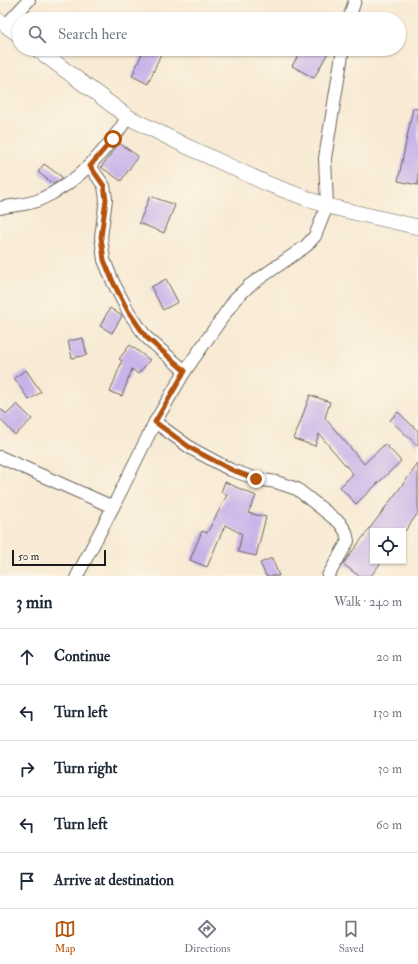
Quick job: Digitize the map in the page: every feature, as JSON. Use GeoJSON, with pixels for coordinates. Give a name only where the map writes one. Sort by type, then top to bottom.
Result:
{"type":"FeatureCollection","features":[{"type":"Feature","properties":{"kind":"street"},"geometry":{"type":"LineString","coordinates":[[15,12],[29,0]]}},
{"type":"Feature","properties":{"kind":"street"},"geometry":{"type":"LineString","coordinates":[[351,12],[355,0]]}},
{"type":"Feature","properties":{"kind":"street"},"geometry":{"type":"LineString","coordinates":[[12,15],[3,23],[12,30]]}},
{"type":"Feature","properties":{"kind":"street"},"geometry":{"type":"LineString","coordinates":[[46,56],[128,117],[268,184],[327,206],[418,226]]}},
{"type":"Feature","properties":{"kind":"street"},"geometry":{"type":"LineString","coordinates":[[77,576],[155,422],[185,371],[236,298],[250,284],[306,246],[315,236],[327,206],[325,158],[342,56]]}},
{"type":"Feature","properties":{"kind":"street"},"geometry":{"type":"LineString","coordinates":[[0,208],[38,200],[65,187],[90,166],[113,139],[128,117]]}},
{"type":"Feature","properties":{"kind":"street"},"geometry":{"type":"LineString","coordinates":[[90,166],[104,186],[106,200],[101,237],[104,260],[113,282],[128,311],[146,337],[185,371]]}},
{"type":"Feature","properties":{"kind":"street"},"geometry":{"type":"LineString","coordinates":[[155,422],[192,449],[232,470],[256,479],[276,482],[298,489],[340,523],[346,532],[348,541],[328,576]]}},
{"type":"Feature","properties":{"kind":"street"},"geometry":{"type":"LineString","coordinates":[[0,457],[113,507]]}},
{"type":"Feature","properties":{"kind":"building"},"geometry":{"type":"Polygon","coordinates":[[[141,56],[160,56],[148,84],[132,76],[141,56]]]}},
{"type":"Feature","properties":{"kind":"building"},"geometry":{"type":"Polygon","coordinates":[[[298,56],[326,56],[314,78],[292,66],[298,56]]]}},
{"type":"Feature","properties":{"kind":"building"},"geometry":{"type":"Polygon","coordinates":[[[413,108],[418,109],[418,185],[398,181],[413,108]]]}},
{"type":"Feature","properties":{"kind":"building"},"geometry":{"type":"Polygon","coordinates":[[[119,143],[138,156],[121,181],[101,167],[119,143]]]}},
{"type":"Feature","properties":{"kind":"building"},"geometry":{"type":"Polygon","coordinates":[[[44,164],[62,177],[61,179],[53,184],[38,172],[44,164]]]}},
{"type":"Feature","properties":{"kind":"building"},"geometry":{"type":"Polygon","coordinates":[[[150,196],[175,205],[164,233],[139,223],[150,196]]]}},
{"type":"Feature","properties":{"kind":"building"},"geometry":{"type":"Polygon","coordinates":[[[166,279],[178,302],[163,310],[151,287],[166,279]]]}},
{"type":"Feature","properties":{"kind":"building"},"geometry":{"type":"Polygon","coordinates":[[[110,308],[122,316],[112,333],[100,326],[110,308]]]}},
{"type":"Feature","properties":{"kind":"building"},"geometry":{"type":"Polygon","coordinates":[[[83,338],[87,355],[72,358],[68,341],[83,338]]]}},
{"type":"Feature","properties":{"kind":"building"},"geometry":{"type":"Polygon","coordinates":[[[130,345],[150,360],[138,374],[132,369],[122,396],[110,392],[122,361],[119,359],[130,345]]]}},
{"type":"Feature","properties":{"kind":"building"},"geometry":{"type":"Polygon","coordinates":[[[26,370],[41,392],[29,400],[14,378],[26,370]]]}},
{"type":"Feature","properties":{"kind":"building"},"geometry":{"type":"Polygon","coordinates":[[[310,395],[330,402],[325,418],[364,464],[385,444],[401,461],[356,504],[340,487],[353,474],[319,434],[315,446],[294,439],[310,395]]]}},
{"type":"Feature","properties":{"kind":"building"},"geometry":{"type":"Polygon","coordinates":[[[17,404],[32,419],[15,435],[0,419],[0,409],[7,414],[17,404]]]}},
{"type":"Feature","properties":{"kind":"building"},"geometry":{"type":"Polygon","coordinates":[[[398,412],[418,431],[418,446],[390,420],[398,412]]]}},
{"type":"Feature","properties":{"kind":"building"},"geometry":{"type":"Polygon","coordinates":[[[418,464],[418,513],[406,530],[406,528],[370,528],[418,464]]]}},
{"type":"Feature","properties":{"kind":"building"},"geometry":{"type":"Polygon","coordinates":[[[225,482],[256,496],[248,513],[266,517],[256,556],[238,552],[242,534],[225,525],[207,567],[190,560],[202,531],[207,533],[227,495],[221,492],[225,482]]]}},
{"type":"Feature","properties":{"kind":"building"},"geometry":{"type":"Polygon","coordinates":[[[370,528],[370,564],[380,564],[371,576],[359,576],[343,564],[370,528]]]}},
{"type":"Feature","properties":{"kind":"building"},"geometry":{"type":"Polygon","coordinates":[[[272,558],[279,576],[266,576],[260,563],[272,558]]]}},
{"type":"Feature","properties":{"kind":"route"},"geometry":{"type":"LineString","coordinates":[[113,139],[90,166],[104,186],[106,200],[101,237],[104,260],[113,282],[128,311],[146,337],[185,371],[155,422],[192,449],[232,470],[256,479]]}}]}
